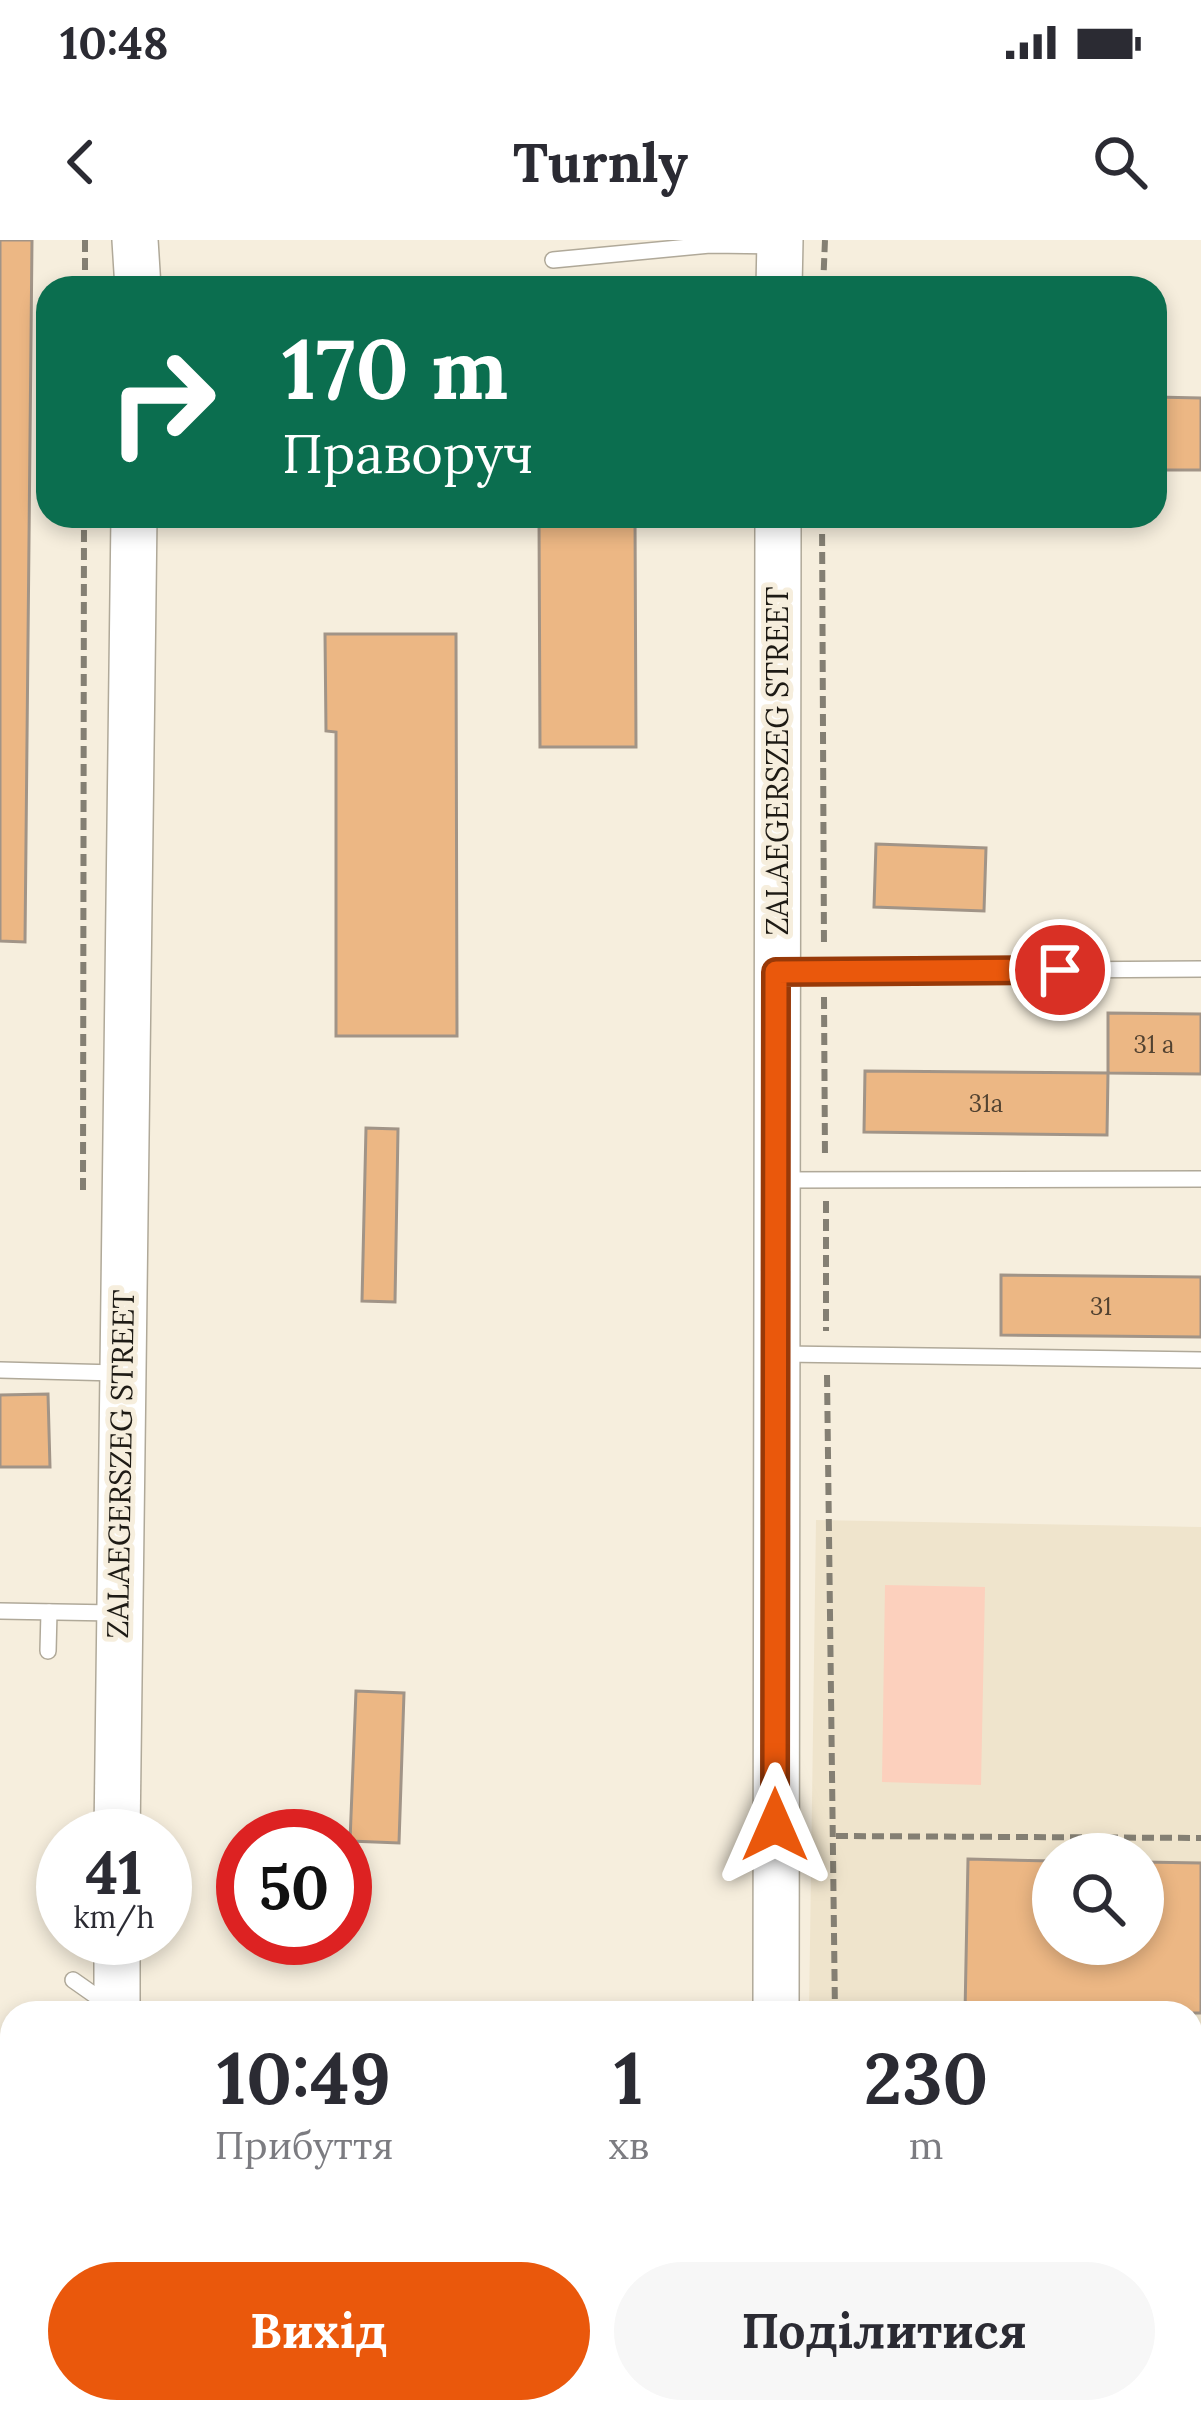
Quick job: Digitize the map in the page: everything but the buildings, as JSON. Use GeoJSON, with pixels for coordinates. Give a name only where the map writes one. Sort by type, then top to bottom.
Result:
{"type":"FeatureCollection","features":[{"type":"Feature","properties":{"kind":"main road","name":"ZALAEGERSZEG STREET"},"geometry":{"type":"LineString","coordinates":[[117,1809],[134,528]]}},
{"type":"Feature","properties":{"kind":"main road","name":"ZALAEGERSZEG STREET"},"geometry":{"type":"LineString","coordinates":[[776,2001],[778,528]]}},
{"type":"Feature","properties":{"kind":"main road"},"geometry":{"type":"LineString","coordinates":[[117,1965],[117,2001]]}},
{"type":"Feature","properties":{"kind":"lane"},"geometry":{"type":"LineString","coordinates":[[553,260],[710,245],[780,258]]}},
{"type":"Feature","properties":{"kind":"lane"},"geometry":{"type":"LineString","coordinates":[[776,972],[1201,969]]}},
{"type":"Feature","properties":{"kind":"lane"},"geometry":{"type":"LineString","coordinates":[[776,1180],[1201,1179]]}},
{"type":"Feature","properties":{"kind":"lane"},"geometry":{"type":"LineString","coordinates":[[774,1354],[1201,1360]]}},
{"type":"Feature","properties":{"kind":"lane"},"geometry":{"type":"LineString","coordinates":[[0,1370],[120,1373]]}},
{"type":"Feature","properties":{"kind":"lane"},"geometry":{"type":"LineString","coordinates":[[0,1611],[117,1613]]}},
{"type":"Feature","properties":{"kind":"lane"},"geometry":{"type":"LineString","coordinates":[[49,1612],[49,1651]]}},
{"type":"Feature","properties":{"kind":"lane"},"geometry":{"type":"LineString","coordinates":[[73,1980],[102,2001]]}},
{"type":"Feature","properties":{"kind":"path"},"geometry":{"type":"LineString","coordinates":[[85,240],[85,276]]}},
{"type":"Feature","properties":{"kind":"path"},"geometry":{"type":"LineString","coordinates":[[824,276],[825,240]]}},
{"type":"Feature","properties":{"kind":"path"},"geometry":{"type":"LineString","coordinates":[[82,1193],[84,528]]}},
{"type":"Feature","properties":{"kind":"path"},"geometry":{"type":"LineString","coordinates":[[822,528],[835,2001]]}},
{"type":"Feature","properties":{"kind":"path"},"geometry":{"type":"LineString","coordinates":[[836,1836],[1201,1838]]}},
{"type":"Feature","properties":{"kind":"shaded area"},"geometry":{"type":"Polygon","coordinates":[[[816,1520],[1201,1527],[1201,2001],[809,2001],[816,1520]]]}},
{"type":"Feature","properties":{"kind":"shaded area"},"geometry":{"type":"Polygon","coordinates":[[[885,1585],[985,1587],[981,1785],[882,1782],[885,1585]]]}},
{"type":"Feature","properties":{"kind":"route"},"geometry":{"type":"LineString","coordinates":[[775,1825],[776,972],[1060,970]]}}]}
